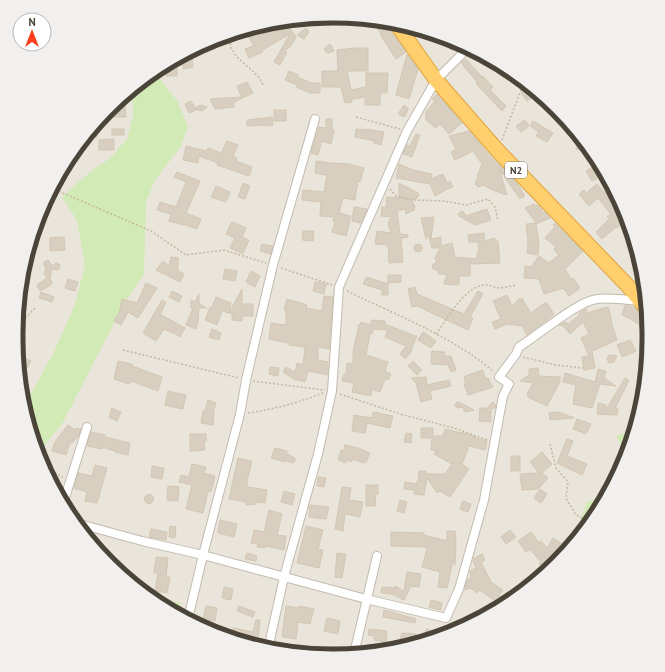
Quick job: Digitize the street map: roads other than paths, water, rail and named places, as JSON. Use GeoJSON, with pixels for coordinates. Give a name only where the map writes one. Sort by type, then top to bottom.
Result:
{"type":"FeatureCollection","features":[{"type":"Feature","properties":{"kind":"highway","name":"N2"},"geometry":{"type":"LineString","coordinates":[[401,31],[436,80],[498,151],[640,300]]}},
{"type":"Feature","properties":{"kind":"street"},"geometry":{"type":"LineString","coordinates":[[269,642],[284,577],[318,454],[330,391],[340,287],[407,131],[436,80],[463,53]]}},
{"type":"Feature","properties":{"kind":"street"},"geometry":{"type":"LineString","coordinates":[[189,614],[240,414],[246,380],[273,265],[315,119]]}},
{"type":"Feature","properties":{"kind":"street"},"geometry":{"type":"LineString","coordinates":[[85,526],[446,618],[462,582],[484,500],[503,396],[509,384],[499,377],[516,354],[519,347],[578,306],[596,299],[640,305]]}},
{"type":"Feature","properties":{"kind":"street"},"geometry":{"type":"LineString","coordinates":[[65,496],[87,427]]}},
{"type":"Feature","properties":{"kind":"street"},"geometry":{"type":"LineString","coordinates":[[356,648],[362,624],[366,598],[377,556]]}}]}
